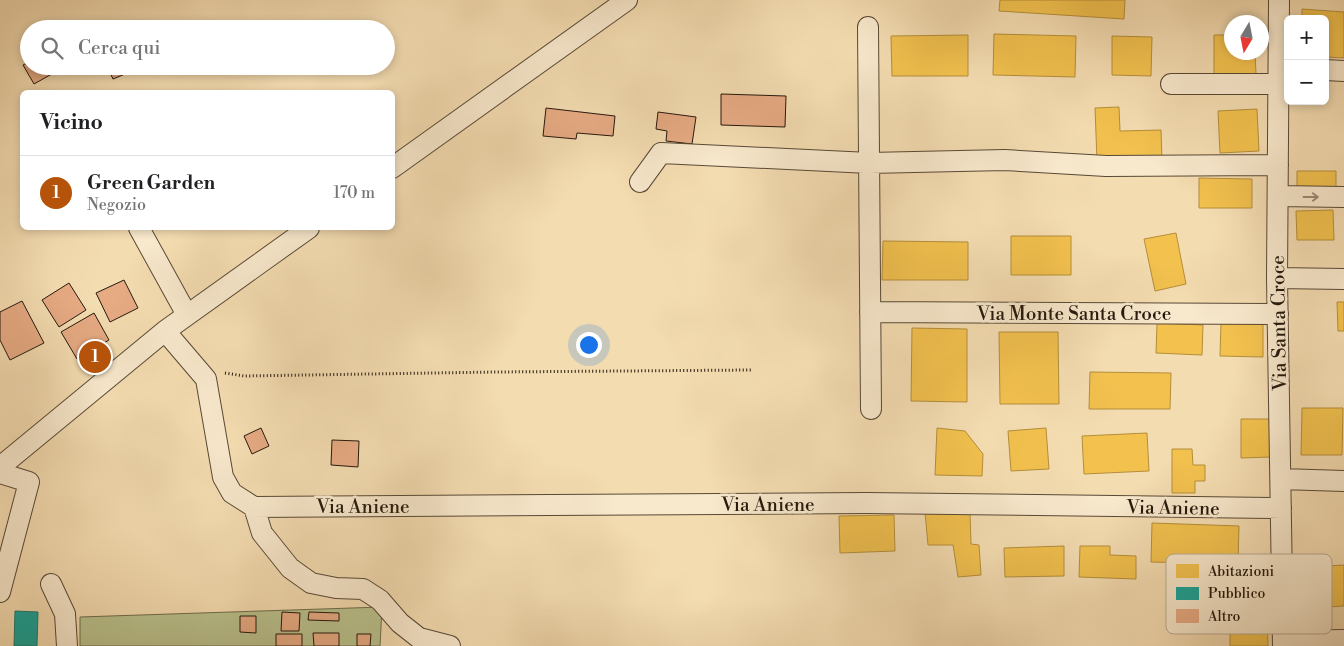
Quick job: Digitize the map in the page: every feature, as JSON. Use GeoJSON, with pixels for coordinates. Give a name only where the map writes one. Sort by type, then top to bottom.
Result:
{"type":"FeatureCollection","features":[{"type":"Feature","properties":{"kind":"street"},"geometry":{"type":"LineString","coordinates":[[395,166],[627,0]]}},
{"type":"Feature","properties":{"kind":"street","name":"Via Santa Croce"},"geometry":{"type":"LineString","coordinates":[[1279,0],[1282,75],[1278,165],[1277,278],[1282,554]]}},
{"type":"Feature","properties":{"kind":"street"},"geometry":{"type":"LineString","coordinates":[[868,26],[871,409]]}},
{"type":"Feature","properties":{"kind":"street"},"geometry":{"type":"LineString","coordinates":[[1329,70],[1344,71]]}},
{"type":"Feature","properties":{"kind":"street"},"geometry":{"type":"LineString","coordinates":[[1171,84],[1282,75]]}},
{"type":"Feature","properties":{"kind":"street"},"geometry":{"type":"LineString","coordinates":[[640,182],[661,153],[869,163],[1005,160],[1106,166],[1278,165]]}},
{"type":"Feature","properties":{"kind":"street"},"geometry":{"type":"LineString","coordinates":[[1278,196],[1344,197]]}},
{"type":"Feature","properties":{"kind":"street"},"geometry":{"type":"LineString","coordinates":[[140,230],[187,315]]}},
{"type":"Feature","properties":{"kind":"street"},"geometry":{"type":"LineString","coordinates":[[0,467],[165,331],[306,230]]}},
{"type":"Feature","properties":{"kind":"street"},"geometry":{"type":"LineString","coordinates":[[1277,278],[1344,279]]}},
{"type":"Feature","properties":{"kind":"street","name":"Via Monte Santa Croce"},"geometry":{"type":"LineString","coordinates":[[870,312],[1278,314]]}},
{"type":"Feature","properties":{"kind":"street"},"geometry":{"type":"LineString","coordinates":[[165,331],[206,379],[223,478],[232,493],[254,507],[262,533],[290,568],[311,583],[336,588],[363,589],[380,600],[400,623],[419,638],[450,646]]}},
{"type":"Feature","properties":{"kind":"street"},"geometry":{"type":"LineString","coordinates":[[0,473],[29,482],[0,592]]}},
{"type":"Feature","properties":{"kind":"street"},"geometry":{"type":"LineString","coordinates":[[1281,479],[1344,481]]}},
{"type":"Feature","properties":{"kind":"street","name":"Via Aniene"},"geometry":{"type":"LineString","coordinates":[[254,507],[866,503],[1282,508]]}},
{"type":"Feature","properties":{"kind":"street"},"geometry":{"type":"LineString","coordinates":[[51,584],[65,614],[67,646]]}},
{"type":"Feature","properties":{"kind":"street"},"geometry":{"type":"LineString","coordinates":[[1283,643],[1344,640]]}},
{"type":"Feature","properties":{"kind":"path"},"geometry":{"type":"LineString","coordinates":[[197,368],[244,376],[751,370]]}},
{"type":"Feature","properties":{"kind":"green space"},"geometry":{"type":"Polygon","coordinates":[[[382,607],[380,646],[80,646],[80,617],[382,607]]]}},
{"type":"Feature","properties":{"kind":"building: Abitazioni"},"geometry":{"type":"Polygon","coordinates":[[[1000,0],[1125,0],[1124,19],[999,11],[1000,0]]]}},
{"type":"Feature","properties":{"kind":"building: Abitazioni"},"geometry":{"type":"Polygon","coordinates":[[[1302,9],[1344,12],[1344,58],[1329,57],[1329,15],[1302,15],[1302,9]]]}},
{"type":"Feature","properties":{"kind":"building: Abitazioni"},"geometry":{"type":"Polygon","coordinates":[[[994,34],[1076,36],[1075,77],[993,75],[994,34]]]}},
{"type":"Feature","properties":{"kind":"building: Abitazioni"},"geometry":{"type":"Polygon","coordinates":[[[968,35],[968,76],[892,76],[891,36],[968,35]]]}},
{"type":"Feature","properties":{"kind":"building: Abitazioni"},"geometry":{"type":"Polygon","coordinates":[[[1214,35],[1224,35],[1224,60],[1255,60],[1256,74],[1214,74],[1214,35]]]}},
{"type":"Feature","properties":{"kind":"building: Abitazioni"},"geometry":{"type":"Polygon","coordinates":[[[1112,36],[1152,37],[1151,76],[1112,75],[1112,36]]]}},
{"type":"Feature","properties":{"kind":"building: Abitazioni"},"geometry":{"type":"Polygon","coordinates":[[[1119,107],[1120,131],[1161,130],[1162,160],[1097,161],[1095,108],[1119,107]]]}},
{"type":"Feature","properties":{"kind":"building: Abitazioni"},"geometry":{"type":"Polygon","coordinates":[[[1257,109],[1259,151],[1220,153],[1218,111],[1257,109]]]}},
{"type":"Feature","properties":{"kind":"building: Abitazioni"},"geometry":{"type":"Polygon","coordinates":[[[1297,171],[1336,171],[1336,189],[1297,189],[1297,171]]]}},
{"type":"Feature","properties":{"kind":"building: Abitazioni"},"geometry":{"type":"Polygon","coordinates":[[[1199,178],[1252,179],[1252,208],[1199,208],[1199,178]]]}},
{"type":"Feature","properties":{"kind":"building: Abitazioni"},"geometry":{"type":"Polygon","coordinates":[[[1333,210],[1334,240],[1297,240],[1296,211],[1333,210]]]}},
{"type":"Feature","properties":{"kind":"building: Abitazioni"},"geometry":{"type":"Polygon","coordinates":[[[1176,233],[1186,284],[1155,291],[1144,239],[1176,233]]]}},
{"type":"Feature","properties":{"kind":"building: Abitazioni"},"geometry":{"type":"Polygon","coordinates":[[[1011,236],[1071,236],[1071,275],[1011,275],[1011,236]]]}},
{"type":"Feature","properties":{"kind":"building: Abitazioni"},"geometry":{"type":"Polygon","coordinates":[[[883,241],[968,242],[968,280],[882,280],[883,241]]]}},
{"type":"Feature","properties":{"kind":"building: Abitazioni"},"geometry":{"type":"Polygon","coordinates":[[[1337,302],[1344,302],[1344,331],[1338,331],[1337,302]]]}},
{"type":"Feature","properties":{"kind":"building: Abitazioni"},"geometry":{"type":"Polygon","coordinates":[[[1221,322],[1263,323],[1263,357],[1220,356],[1221,322]]]}},
{"type":"Feature","properties":{"kind":"building: Abitazioni"},"geometry":{"type":"Polygon","coordinates":[[[1157,323],[1203,325],[1202,355],[1156,353],[1157,323]]]}},
{"type":"Feature","properties":{"kind":"building: Abitazioni"},"geometry":{"type":"Polygon","coordinates":[[[912,328],[967,329],[967,402],[911,401],[912,328]]]}},
{"type":"Feature","properties":{"kind":"building: Abitazioni"},"geometry":{"type":"Polygon","coordinates":[[[999,332],[1058,332],[1059,404],[1000,404],[999,332]]]}},
{"type":"Feature","properties":{"kind":"building: Abitazioni"},"geometry":{"type":"Polygon","coordinates":[[[1090,372],[1171,373],[1170,409],[1089,409],[1090,372]]]}},
{"type":"Feature","properties":{"kind":"building: Abitazioni"},"geometry":{"type":"Polygon","coordinates":[[[1302,408],[1343,408],[1342,455],[1301,455],[1302,408]]]}},
{"type":"Feature","properties":{"kind":"building: Abitazioni"},"geometry":{"type":"Polygon","coordinates":[[[1241,419],[1270,419],[1271,457],[1241,458],[1241,419]]]}},
{"type":"Feature","properties":{"kind":"building: Abitazioni"},"geometry":{"type":"Polygon","coordinates":[[[937,428],[965,431],[983,454],[982,476],[935,475],[937,428]]]}},
{"type":"Feature","properties":{"kind":"building: Abitazioni"},"geometry":{"type":"Polygon","coordinates":[[[1046,428],[1049,469],[1011,471],[1008,431],[1046,428]]]}},
{"type":"Feature","properties":{"kind":"building: Abitazioni"},"geometry":{"type":"Polygon","coordinates":[[[1147,433],[1149,471],[1084,474],[1082,436],[1147,433]]]}},
{"type":"Feature","properties":{"kind":"building: Abitazioni"},"geometry":{"type":"Polygon","coordinates":[[[1172,449],[1192,449],[1193,465],[1205,465],[1205,481],[1195,481],[1195,493],[1172,493],[1172,449]]]}},
{"type":"Feature","properties":{"kind":"building: Abitazioni"},"geometry":{"type":"Polygon","coordinates":[[[925,512],[970,513],[971,544],[979,545],[981,575],[958,577],[953,545],[928,545],[925,512]]]}},
{"type":"Feature","properties":{"kind":"building: Abitazioni"},"geometry":{"type":"Polygon","coordinates":[[[894,515],[895,551],[840,553],[839,516],[894,515]]]}},
{"type":"Feature","properties":{"kind":"building: Abitazioni"},"geometry":{"type":"Polygon","coordinates":[[[1152,523],[1239,526],[1238,554],[1166,554],[1166,562],[1151,562],[1152,523]]]}},
{"type":"Feature","properties":{"kind":"building: Abitazioni"},"geometry":{"type":"Polygon","coordinates":[[[1064,546],[1064,576],[1005,577],[1004,548],[1064,546]]]}},
{"type":"Feature","properties":{"kind":"building: Abitazioni"},"geometry":{"type":"Polygon","coordinates":[[[1080,546],[1110,546],[1110,555],[1136,556],[1136,579],[1079,577],[1080,546]]]}},
{"type":"Feature","properties":{"kind":"building: Abitazioni"},"geometry":{"type":"Polygon","coordinates":[[[1344,565],[1344,606],[1332,607],[1332,566],[1344,565]]]}},
{"type":"Feature","properties":{"kind":"building: Abitazioni"},"geometry":{"type":"Polygon","coordinates":[[[1230,634],[1268,634],[1268,646],[1230,646],[1230,634]]]}},
{"type":"Feature","properties":{"kind":"building: Pubblico"},"geometry":{"type":"Polygon","coordinates":[[[15,611],[38,612],[37,646],[14,646],[15,611]]]}},
{"type":"Feature","properties":{"kind":"building: Altro"},"geometry":{"type":"Polygon","coordinates":[[[29,75],[50,75],[34,84],[29,75]]]}},
{"type":"Feature","properties":{"kind":"building: Altro"},"geometry":{"type":"Polygon","coordinates":[[[111,75],[123,75],[113,79],[111,75]]]}},
{"type":"Feature","properties":{"kind":"building: Altro"},"geometry":{"type":"Polygon","coordinates":[[[721,94],[786,96],[785,127],[721,125],[721,94]]]}},
{"type":"Feature","properties":{"kind":"building: Altro"},"geometry":{"type":"Polygon","coordinates":[[[546,108],[615,116],[613,136],[577,133],[576,139],[543,136],[546,108]]]}},
{"type":"Feature","properties":{"kind":"building: Altro"},"geometry":{"type":"Polygon","coordinates":[[[658,112],[696,117],[692,144],[666,141],[667,131],[656,129],[658,112]]]}},
{"type":"Feature","properties":{"kind":"building: Altro"},"geometry":{"type":"Polygon","coordinates":[[[124,280],[138,308],[110,322],[96,293],[124,280]]]}},
{"type":"Feature","properties":{"kind":"building: Altro"},"geometry":{"type":"Polygon","coordinates":[[[69,283],[86,310],[59,327],[42,300],[69,283]]]}},
{"type":"Feature","properties":{"kind":"building: Altro"},"geometry":{"type":"Polygon","coordinates":[[[22,301],[44,343],[10,360],[0,340],[0,312],[22,301]]]}},
{"type":"Feature","properties":{"kind":"building: Altro"},"geometry":{"type":"Polygon","coordinates":[[[94,313],[109,340],[77,359],[61,332],[94,313]]]}},
{"type":"Feature","properties":{"kind":"building: Altro"},"geometry":{"type":"Polygon","coordinates":[[[261,428],[269,446],[252,454],[244,436],[261,428]]]}},
{"type":"Feature","properties":{"kind":"building: Altro"},"geometry":{"type":"Polygon","coordinates":[[[332,440],[359,441],[358,467],[331,465],[332,440]]]}},
{"type":"Feature","properties":{"kind":"building: Altro"},"geometry":{"type":"Polygon","coordinates":[[[282,612],[300,613],[299,631],[281,631],[282,612]]]}},
{"type":"Feature","properties":{"kind":"building: Altro"},"geometry":{"type":"Polygon","coordinates":[[[309,612],[339,613],[339,621],[308,620],[309,612]]]}},
{"type":"Feature","properties":{"kind":"building: Altro"},"geometry":{"type":"Polygon","coordinates":[[[240,616],[256,616],[256,633],[240,632],[240,616]]]}},
{"type":"Feature","properties":{"kind":"building: Altro"},"geometry":{"type":"Polygon","coordinates":[[[313,633],[339,633],[339,646],[314,646],[313,633]]]}},
{"type":"Feature","properties":{"kind":"building: Altro"},"geometry":{"type":"Polygon","coordinates":[[[276,634],[302,634],[302,646],[276,646],[276,634]]]}},
{"type":"Feature","properties":{"kind":"building: Altro"},"geometry":{"type":"Polygon","coordinates":[[[357,634],[371,634],[370,646],[357,646],[357,634]]]}},
{"type":"Feature","properties":{"kind":"place","name":"Green Garden"},"geometry":{"type":"Point","coordinates":[95,357]}}]}
